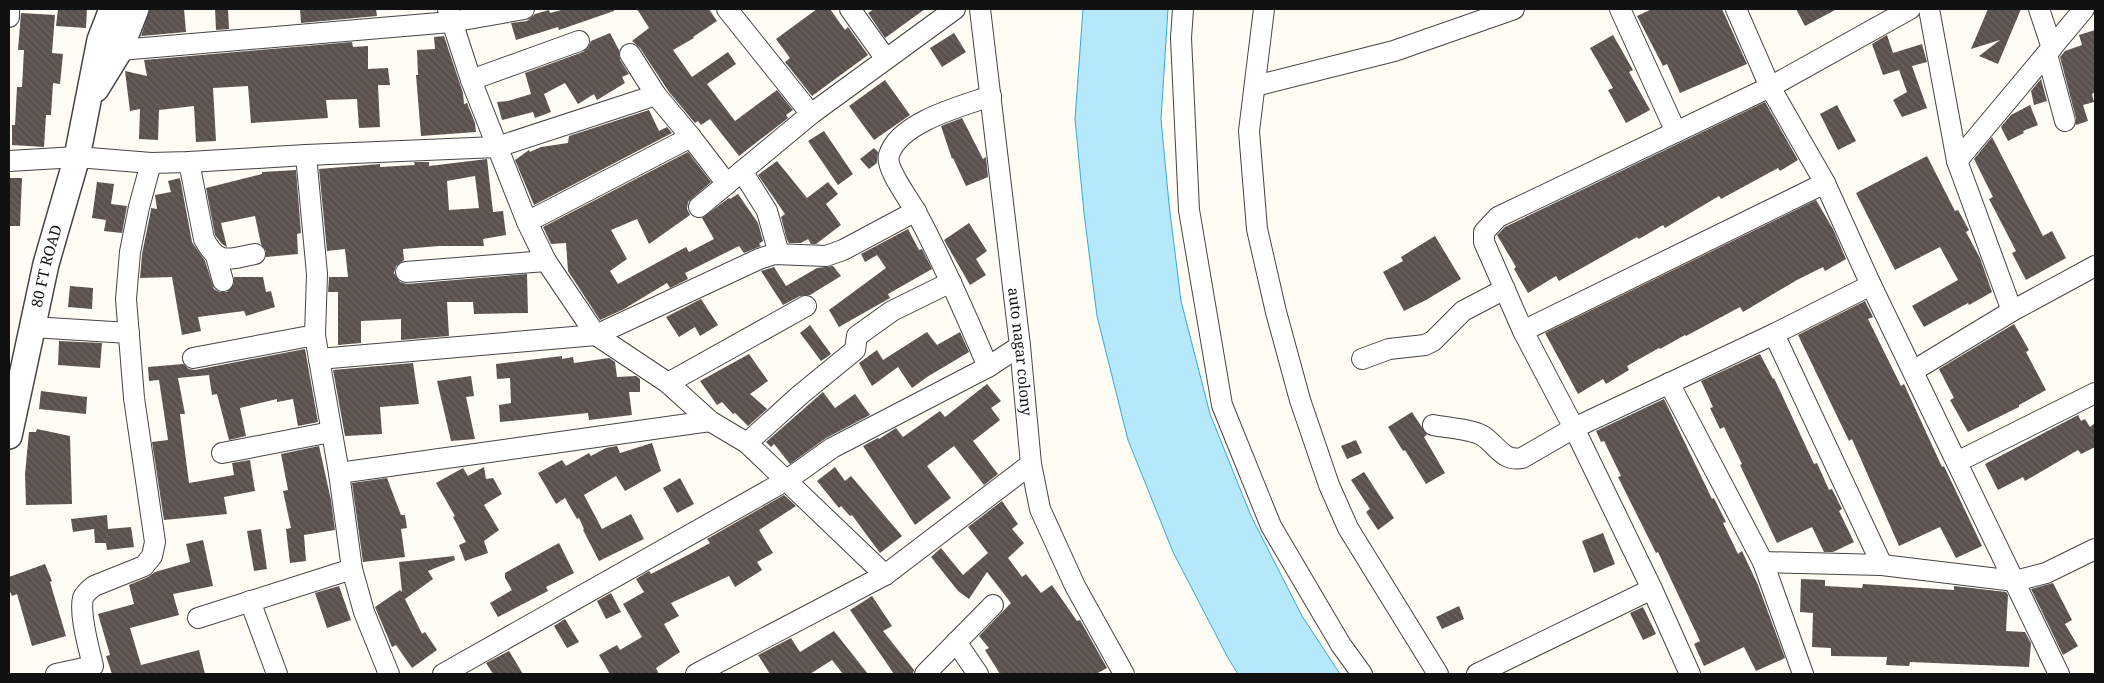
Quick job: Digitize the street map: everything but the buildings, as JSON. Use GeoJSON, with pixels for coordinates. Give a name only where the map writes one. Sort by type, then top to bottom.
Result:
{"type":"FeatureCollection","features":[{"type":"Feature","properties":{"kind":"street"},"geometry":{"type":"LineString","coordinates":[[9,9],[9,17]]}},
{"type":"Feature","properties":{"kind":"street","name":"80 FT ROAD"},"geometry":{"type":"LineString","coordinates":[[9,436],[46,264],[78,158],[100,40],[112,9]]}},
{"type":"Feature","properties":{"kind":"street","name":"80 FT ROAD"},"geometry":{"type":"LineString","coordinates":[[90,97],[120,50],[136,9]]}},
{"type":"Feature","properties":{"kind":"street"},"geometry":{"type":"LineString","coordinates":[[120,50],[449,15],[524,9]]}},
{"type":"Feature","properties":{"kind":"street"},"geometry":{"type":"LineString","coordinates":[[727,9],[811,114]]}},
{"type":"Feature","properties":{"kind":"street"},"geometry":{"type":"LineString","coordinates":[[850,9],[886,59]]}},
{"type":"Feature","properties":{"kind":"street"},"geometry":{"type":"LineString","coordinates":[[699,207],[811,114],[955,9]]}},
{"type":"Feature","properties":{"kind":"street","name":"auto nagar colony"},"geometry":{"type":"LineString","coordinates":[[980,9],[1032,464],[1040,509],[1075,586],[1124,674]]}},
{"type":"Feature","properties":{"kind":"street"},"geometry":{"type":"LineString","coordinates":[[1183,9],[1181,38],[1189,210],[1222,405],[1271,526],[1341,645],[1362,674]]}},
{"type":"Feature","properties":{"kind":"street"},"geometry":{"type":"LineString","coordinates":[[1264,9],[1249,131],[1257,229],[1276,312],[1300,400],[1329,485],[1348,528],[1438,674]]}},
{"type":"Feature","properties":{"kind":"street"},"geometry":{"type":"LineString","coordinates":[[1254,86],[1394,50],[1514,9]]}},
{"type":"Feature","properties":{"kind":"street"},"geometry":{"type":"LineString","coordinates":[[1620,9],[1676,132]]}},
{"type":"Feature","properties":{"kind":"street"},"geometry":{"type":"LineString","coordinates":[[1736,9],[1770,87],[1825,183],[1871,285],[2059,674]]}},
{"type":"Feature","properties":{"kind":"street"},"geometry":{"type":"LineString","coordinates":[[1690,674],[1652,589],[1574,428],[1523,331],[1484,242],[1484,232],[1498,216],[1770,87],[1910,9]]}},
{"type":"Feature","properties":{"kind":"street"},"geometry":{"type":"LineString","coordinates":[[1929,9],[1957,161],[2012,311]]}},
{"type":"Feature","properties":{"kind":"street"},"geometry":{"type":"LineString","coordinates":[[2039,9],[2065,121]]}},
{"type":"Feature","properties":{"kind":"street"},"geometry":{"type":"LineString","coordinates":[[1957,161],[2084,9]]}},
{"type":"Feature","properties":{"kind":"street"},"geometry":{"type":"LineString","coordinates":[[449,15],[471,80],[527,222],[546,261],[596,335],[668,383],[710,421],[748,443],[885,575]]}},
{"type":"Feature","properties":{"kind":"street"},"geometry":{"type":"LineString","coordinates":[[471,80],[579,40]]}},
{"type":"Feature","properties":{"kind":"street"},"geometry":{"type":"LineString","coordinates":[[630,54],[656,95],[692,136],[766,211],[779,254]]}},
{"type":"Feature","properties":{"kind":"street"},"geometry":{"type":"LineString","coordinates":[[9,161],[78,158],[151,163],[189,162],[497,147],[656,95]]}},
{"type":"Feature","properties":{"kind":"street"},"geometry":{"type":"LineString","coordinates":[[988,367],[952,282],[916,211],[889,166],[888,156],[902,136],[926,119],[991,96]]}},
{"type":"Feature","properties":{"kind":"street"},"geometry":{"type":"LineString","coordinates":[[527,222],[692,136]]}},
{"type":"Feature","properties":{"kind":"street"},"geometry":{"type":"LineString","coordinates":[[306,155],[317,274],[315,335],[339,473],[352,569],[364,612],[389,674]]}},
{"type":"Feature","properties":{"kind":"street"},"geometry":{"type":"LineString","coordinates":[[189,162],[204,239],[216,256],[223,281]]}},
{"type":"Feature","properties":{"kind":"street"},"geometry":{"type":"LineString","coordinates":[[56,674],[93,666],[94,668],[82,609],[83,597],[94,586],[144,566],[152,556],[155,542],[134,398],[126,300],[130,252],[151,163]]}},
{"type":"Feature","properties":{"kind":"street"},"geometry":{"type":"LineString","coordinates":[[1523,331],[1825,183]]}},
{"type":"Feature","properties":{"kind":"street"},"geometry":{"type":"LineString","coordinates":[[319,360],[596,335],[758,259],[779,254],[826,256],[843,250],[916,211]]}},
{"type":"Feature","properties":{"kind":"street"},"geometry":{"type":"LineString","coordinates":[[216,256],[227,259],[255,254]]}},
{"type":"Feature","properties":{"kind":"street"},"geometry":{"type":"LineString","coordinates":[[406,272],[546,261]]}},
{"type":"Feature","properties":{"kind":"street"},"geometry":{"type":"LineString","coordinates":[[1913,371],[2012,311],[2095,266]]}},
{"type":"Feature","properties":{"kind":"street"},"geometry":{"type":"LineString","coordinates":[[748,443],[800,395],[856,350],[857,336],[892,312],[952,282]]}},
{"type":"Feature","properties":{"kind":"street"},"geometry":{"type":"LineString","coordinates":[[1433,425],[1477,433],[1485,437],[1505,456],[1515,459],[1522,458],[1574,428],[1774,334],[1871,285]]}},
{"type":"Feature","properties":{"kind":"street"},"geometry":{"type":"LineString","coordinates":[[1362,358],[1389,348],[1425,345],[1433,341],[1463,311],[1505,289]]}},
{"type":"Feature","properties":{"kind":"street"},"geometry":{"type":"LineString","coordinates":[[668,383],[806,306]]}},
{"type":"Feature","properties":{"kind":"street"},"geometry":{"type":"LineString","coordinates":[[32,327],[129,333]]}},
{"type":"Feature","properties":{"kind":"street"},"geometry":{"type":"LineString","coordinates":[[1774,334],[1882,565]]}},
{"type":"Feature","properties":{"kind":"street"},"geometry":{"type":"LineString","coordinates":[[193,358],[315,335]]}},
{"type":"Feature","properties":{"kind":"street"},"geometry":{"type":"LineString","coordinates":[[443,674],[787,480],[832,448],[988,367],[1020,346]]}},
{"type":"Feature","properties":{"kind":"street"},"geometry":{"type":"LineString","coordinates":[[1669,382],[1763,562],[1803,674]]}},
{"type":"Feature","properties":{"kind":"street"},"geometry":{"type":"LineString","coordinates":[[1957,462],[2095,393]]}},
{"type":"Feature","properties":{"kind":"street"},"geometry":{"type":"LineString","coordinates":[[339,473],[710,421]]}},
{"type":"Feature","properties":{"kind":"street"},"geometry":{"type":"LineString","coordinates":[[222,453],[331,432]]}},
{"type":"Feature","properties":{"kind":"street"},"geometry":{"type":"LineString","coordinates":[[696,674],[885,575],[1032,464]]}},
{"type":"Feature","properties":{"kind":"street"},"geometry":{"type":"LineString","coordinates":[[1763,562],[1882,565],[2015,581],[2046,573],[2095,549]]}},
{"type":"Feature","properties":{"kind":"street"},"geometry":{"type":"LineString","coordinates":[[198,618],[352,569]]}},
{"type":"Feature","properties":{"kind":"street"},"geometry":{"type":"LineString","coordinates":[[1477,674],[1652,589]]}},
{"type":"Feature","properties":{"kind":"street"},"geometry":{"type":"LineString","coordinates":[[250,601],[277,674]]}},
{"type":"Feature","properties":{"kind":"street"},"geometry":{"type":"LineString","coordinates":[[926,674],[993,606]]}},
{"type":"Feature","properties":{"kind":"street"},"geometry":{"type":"LineString","coordinates":[[956,642],[978,674]]}},
{"type":"Feature","properties":{"kind":"water"},"geometry":{"type":"Polygon","coordinates":[[[1083,9],[1168,9],[1161,119],[1169,204],[1181,301],[1210,414],[1251,516],[1302,616],[1340,674],[1238,674],[1173,552],[1128,440],[1097,316],[1084,213],[1075,119],[1083,9]]]}}]}
